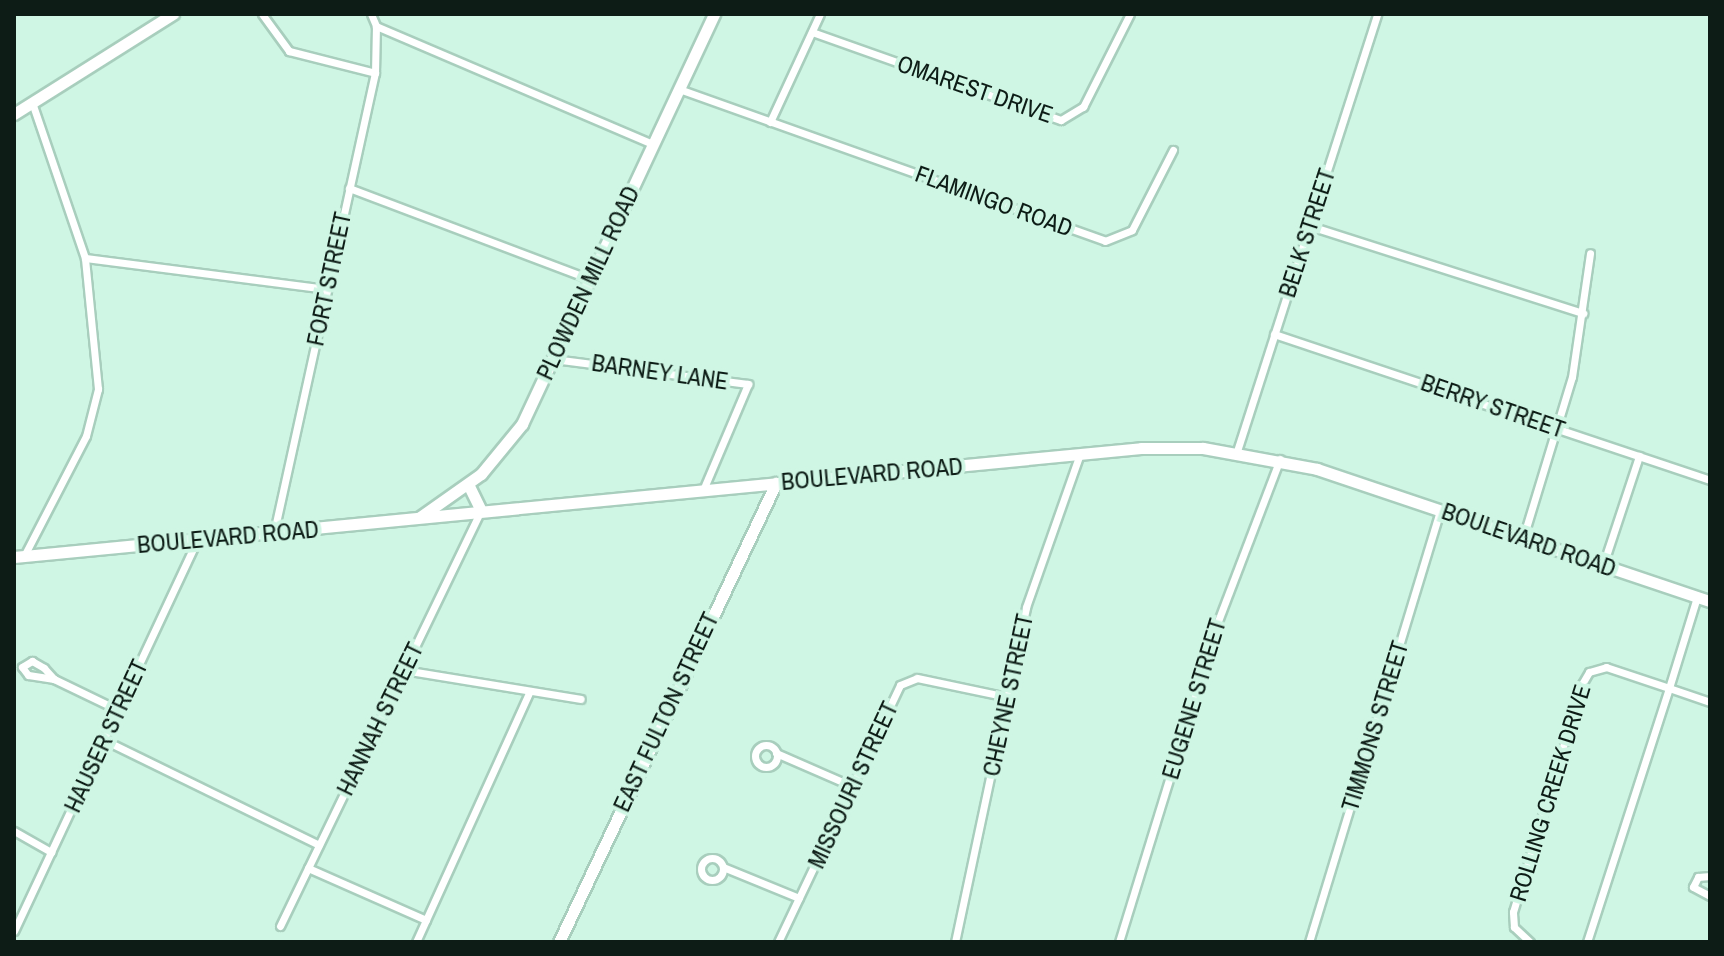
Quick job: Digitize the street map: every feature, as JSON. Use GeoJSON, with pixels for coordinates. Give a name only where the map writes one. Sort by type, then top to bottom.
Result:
{"type":"FeatureCollection","features":[{"type":"Feature","properties":{"kind":"street"},"geometry":{"type":"LineString","coordinates":[[14,114],[173,14]]}},
{"type":"Feature","properties":{"kind":"street"},"geometry":{"type":"LineString","coordinates":[[262,14],[289,51],[375,73]]}},
{"type":"Feature","properties":{"kind":"street","name":"FORT STREET"},"geometry":{"type":"LineString","coordinates":[[274,532],[375,73],[376,26],[371,14]]}},
{"type":"Feature","properties":{"kind":"street","name":"PLOWDEN MILL ROAD"},"geometry":{"type":"LineString","coordinates":[[420,517],[468,484],[513,440],[714,14]]}},
{"type":"Feature","properties":{"kind":"street"},"geometry":{"type":"LineString","coordinates":[[770,122],[820,14]]}},
{"type":"Feature","properties":{"kind":"street","name":"OMAREST DRIVE"},"geometry":{"type":"LineString","coordinates":[[812,32],[1061,120],[1083,107],[1130,14]]}},
{"type":"Feature","properties":{"kind":"street","name":"BELK STREET"},"geometry":{"type":"LineString","coordinates":[[1237,451],[1377,14]]}},
{"type":"Feature","properties":{"kind":"street"},"geometry":{"type":"LineString","coordinates":[[376,26],[653,144]]}},
{"type":"Feature","properties":{"kind":"street","name":"FLAMINGO ROAD"},"geometry":{"type":"LineString","coordinates":[[679,89],[1105,241],[1132,230],[1173,150]]}},
{"type":"Feature","properties":{"kind":"street"},"geometry":{"type":"LineString","coordinates":[[19,557],[95,409],[85,258],[32,102]]}},
{"type":"Feature","properties":{"kind":"street"},"geometry":{"type":"LineString","coordinates":[[349,188],[590,279]]}},
{"type":"Feature","properties":{"kind":"street"},"geometry":{"type":"LineString","coordinates":[[1310,226],[1583,313]]}},
{"type":"Feature","properties":{"kind":"street"},"geometry":{"type":"LineString","coordinates":[[1523,538],[1557,427],[1583,313],[1590,253]]}},
{"type":"Feature","properties":{"kind":"street"},"geometry":{"type":"LineString","coordinates":[[85,258],[327,289]]}},
{"type":"Feature","properties":{"kind":"street","name":"BERRY STREET"},"geometry":{"type":"LineString","coordinates":[[1274,334],[1710,480]]}},
{"type":"Feature","properties":{"kind":"street","name":"BARNEY LANE"},"geometry":{"type":"LineString","coordinates":[[553,359],[748,384],[703,490]]}},
{"type":"Feature","properties":{"kind":"street","name":"BOULEVARD ROAD"},"geometry":{"type":"LineString","coordinates":[[19,557],[1080,454],[1237,451],[1280,459],[1710,601]]}},
{"type":"Feature","properties":{"kind":"street","name":"CHEYNE STREET"},"geometry":{"type":"LineString","coordinates":[[955,942],[1026,607],[1080,454]]}},
{"type":"Feature","properties":{"kind":"street"},"geometry":{"type":"LineString","coordinates":[[1603,565],[1639,456]]}},
{"type":"Feature","properties":{"kind":"street","name":"EUGENE STREET"},"geometry":{"type":"LineString","coordinates":[[1119,942],[1215,629],[1280,459]]}},
{"type":"Feature","properties":{"kind":"street","name":"EAST FULTON STREET"},"geometry":{"type":"LineString","coordinates":[[559,942],[776,483]]}},
{"type":"Feature","properties":{"kind":"street"},"geometry":{"type":"LineString","coordinates":[[468,484],[481,511]]}},
{"type":"Feature","properties":{"kind":"street","name":"HANNAH STREET"},"geometry":{"type":"LineString","coordinates":[[280,926],[481,511]]}},
{"type":"Feature","properties":{"kind":"street","name":"TIMMONS STREET"},"geometry":{"type":"LineString","coordinates":[[1309,942],[1440,511]]}},
{"type":"Feature","properties":{"kind":"street","name":"HAUSER STREET"},"geometry":{"type":"LineString","coordinates":[[14,931],[197,540]]}},
{"type":"Feature","properties":{"kind":"street"},"geometry":{"type":"LineString","coordinates":[[1587,942],[1697,597]]}},
{"type":"Feature","properties":{"kind":"street","name":"ROLLING CREEK DRIVE"},"geometry":{"type":"LineString","coordinates":[[1530,942],[1514,927],[1513,912],[1586,676],[1606,667],[1710,702]]}},
{"type":"Feature","properties":{"kind":"street"},"geometry":{"type":"LineString","coordinates":[[404,670],[529,693],[581,699]]}},
{"type":"Feature","properties":{"kind":"street"},"geometry":{"type":"LineString","coordinates":[[54,679],[118,710]]}},
{"type":"Feature","properties":{"kind":"street","name":"MISSOURI STREET"},"geometry":{"type":"LineString","coordinates":[[778,942],[906,680],[1007,697]]}},
{"type":"Feature","properties":{"kind":"street"},"geometry":{"type":"LineString","coordinates":[[416,942],[529,693]]}},
{"type":"Feature","properties":{"kind":"street"},"geometry":{"type":"LineString","coordinates":[[104,740],[319,845]]}},
{"type":"Feature","properties":{"kind":"street"},"geometry":{"type":"LineString","coordinates":[[776,753],[852,786]]}},
{"type":"Feature","properties":{"kind":"street"},"geometry":{"type":"LineString","coordinates":[[14,831],[51,852]]}},
{"type":"Feature","properties":{"kind":"street"},"geometry":{"type":"LineString","coordinates":[[723,867],[799,898]]}},
{"type":"Feature","properties":{"kind":"street"},"geometry":{"type":"LineString","coordinates":[[308,868],[426,920]]}},
{"type":"Feature","properties":{"kind":"street"},"geometry":{"type":"LineString","coordinates":[[1709,873],[1693,887],[1710,896]]}}]}
